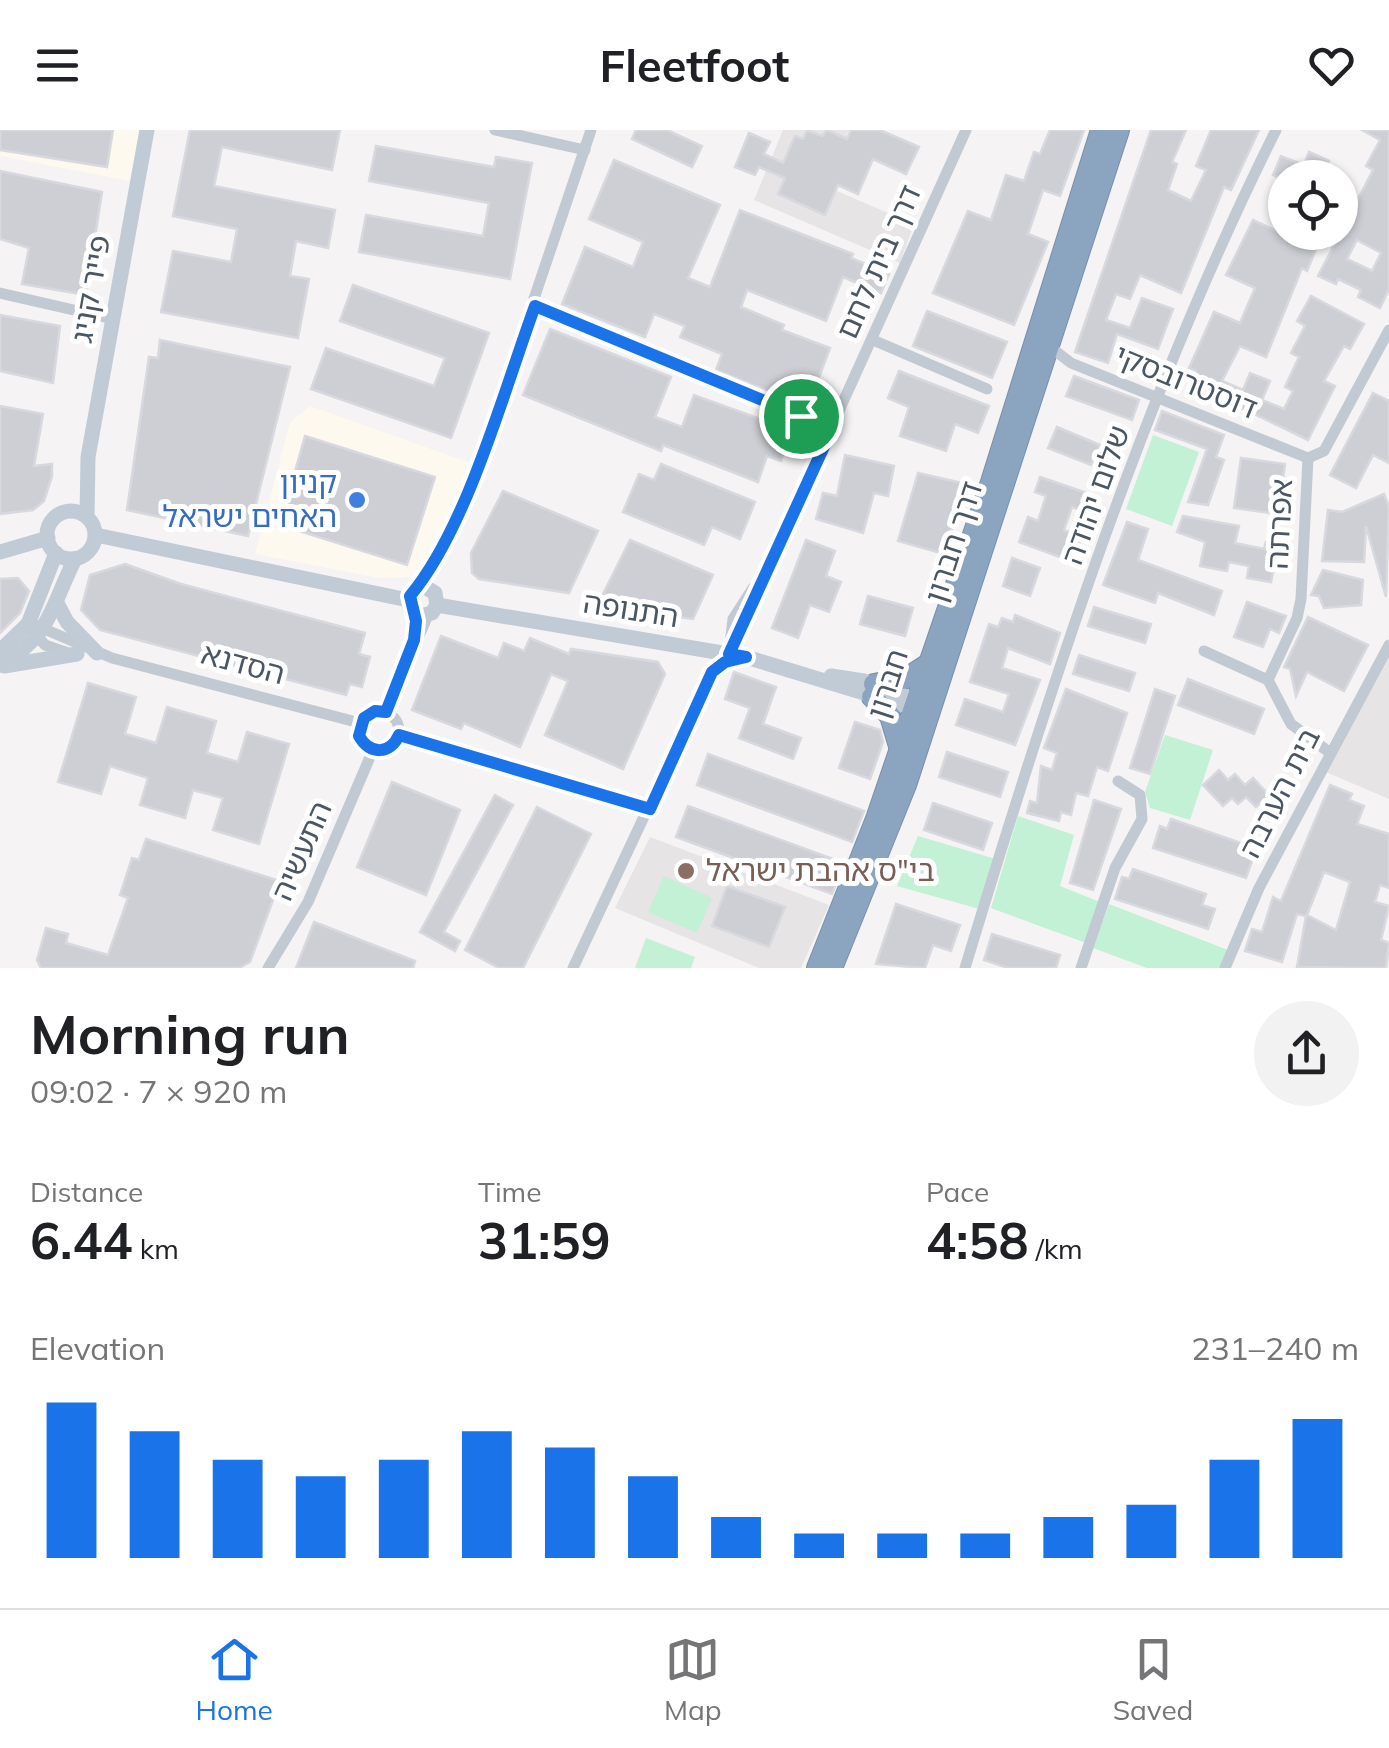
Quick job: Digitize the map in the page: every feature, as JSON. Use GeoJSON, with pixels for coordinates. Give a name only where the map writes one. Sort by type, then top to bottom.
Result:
{"type":"FeatureCollection","features":[{"type":"Feature","properties":{"kind":"highway","name":"חברון"},"geometry":{"type":"LineString","coordinates":[[817,968],[919,706],[925,666],[991,482],[1102,130]]}},
{"type":"Feature","properties":{"kind":"highway","name":"דרך חברון"},"geometry":{"type":"LineString","coordinates":[[832,968],[888,834],[919,706],[1049,346],[1119,130]]}},
{"type":"Feature","properties":{"kind":"highway"},"geometry":{"type":"LineString","coordinates":[[900,748],[890,716],[873,690],[907,678],[925,666]]}},
{"type":"Feature","properties":{"kind":"street","name":"פייר קניג"},"geometry":{"type":"LineString","coordinates":[[88,516],[88,457],[148,130]]}},
{"type":"Feature","properties":{"kind":"street"},"geometry":{"type":"LineString","coordinates":[[495,130],[584,150]]}},
{"type":"Feature","properties":{"kind":"street"},"geometry":{"type":"LineString","coordinates":[[386,712],[535,306],[591,130]]}},
{"type":"Feature","properties":{"kind":"street","name":"דרך בית לחם"},"geometry":{"type":"LineString","coordinates":[[729,654],[734,618],[762,578],[966,130]]}},
{"type":"Feature","properties":{"kind":"street","name":"שלום יהודה"},"geometry":{"type":"LineString","coordinates":[[965,968],[1158,396],[1276,130]]}},
{"type":"Feature","properties":{"kind":"street"},"geometry":{"type":"LineString","coordinates":[[0,293],[114,319]]}},
{"type":"Feature","properties":{"kind":"street"},"geometry":{"type":"LineString","coordinates":[[535,306],[832,429]]}},
{"type":"Feature","properties":{"kind":"street","name":"אפרתה"},"geometry":{"type":"LineString","coordinates":[[1268,680],[1297,618],[1301,599],[1308,458],[1324,452],[1389,330]]}},
{"type":"Feature","properties":{"kind":"street"},"geometry":{"type":"LineString","coordinates":[[872,340],[987,390]]}},
{"type":"Feature","properties":{"kind":"street","name":"דוסטרובסקי"},"geometry":{"type":"LineString","coordinates":[[1049,346],[1070,362],[1308,458]]}},
{"type":"Feature","properties":{"kind":"street","name":"פייר קניג"},"geometry":{"type":"LineString","coordinates":[[65,512],[88,457]]}},
{"type":"Feature","properties":{"kind":"street"},"geometry":{"type":"LineString","coordinates":[[0,651],[36,629],[52,546],[51,522],[65,512],[88,516],[96,535],[90,551],[75,559],[58,606],[36,629],[0,666]]}},
{"type":"Feature","properties":{"kind":"street","name":"התנופה"},"geometry":{"type":"LineString","coordinates":[[96,535],[424,602],[746,657],[815,677],[848,677],[919,706]]}},
{"type":"Feature","properties":{"kind":"street"},"geometry":{"type":"LineString","coordinates":[[0,552],[52,546],[75,559]]}},
{"type":"Feature","properties":{"kind":"street"},"geometry":{"type":"LineString","coordinates":[[58,606],[67,622],[104,655]]}},
{"type":"Feature","properties":{"kind":"street","name":"הסדנא"},"geometry":{"type":"LineString","coordinates":[[36,629],[54,649],[104,655]]}},
{"type":"Feature","properties":{"kind":"street","name":"הסדנא"},"geometry":{"type":"LineString","coordinates":[[36,629],[104,655],[360,723]]}},
{"type":"Feature","properties":{"kind":"street","name":"בית הערבה"},"geometry":{"type":"LineString","coordinates":[[1225,968],[1259,888],[1389,645]]}},
{"type":"Feature","properties":{"kind":"street"},"geometry":{"type":"LineString","coordinates":[[1204,651],[1268,680],[1291,724],[1329,752]]}},
{"type":"Feature","properties":{"kind":"street"},"geometry":{"type":"LineString","coordinates":[[0,666],[77,654]]}},
{"type":"Feature","properties":{"kind":"street"},"geometry":{"type":"LineString","coordinates":[[573,968],[716,668],[746,657]]}},
{"type":"Feature","properties":{"kind":"street"},"geometry":{"type":"LineString","coordinates":[[386,712],[397,722],[399,735],[392,746],[373,750],[359,736],[360,723],[369,713],[386,712]]}},
{"type":"Feature","properties":{"kind":"street"},"geometry":{"type":"LineString","coordinates":[[399,735],[650,809]]}},
{"type":"Feature","properties":{"kind":"street","name":"התעשיה"},"geometry":{"type":"LineString","coordinates":[[268,968],[308,902],[373,750]]}},
{"type":"Feature","properties":{"kind":"street"},"geometry":{"type":"LineString","coordinates":[[1081,968],[1115,868],[1142,819],[1140,795],[1118,780]]}},
{"type":"Feature","properties":{"kind":"shaded area"},"geometry":{"type":"Polygon","coordinates":[[[0,130],[139,130],[130,181],[0,156],[0,130]]]}},
{"type":"Feature","properties":{"kind":"shaded area"},"geometry":{"type":"Polygon","coordinates":[[[783,130],[849,130],[825,186],[914,224],[900,263],[754,200],[783,130]]]}},
{"type":"Feature","properties":{"kind":"shaded area"},"geometry":{"type":"Polygon","coordinates":[[[310,406],[476,465],[427,577],[379,578],[255,554],[290,422],[310,406]]]}},
{"type":"Feature","properties":{"kind":"shaded area"},"geometry":{"type":"Polygon","coordinates":[[[1389,652],[1389,799],[1326,772],[1389,652]]]}},
{"type":"Feature","properties":{"kind":"shaded area","name":"בי\"ס אהבת ישראל"},"geometry":{"type":"Polygon","coordinates":[[[650,837],[829,905],[801,968],[759,968],[615,908],[650,837]]]}},
{"type":"Feature","properties":{"kind":"green space"},"geometry":{"type":"Polygon","coordinates":[[[1153,435],[1199,452],[1172,526],[1126,509],[1153,435]]]}},
{"type":"Feature","properties":{"kind":"green space"},"geometry":{"type":"Polygon","coordinates":[[[1165,735],[1213,750],[1190,820],[1150,808],[1145,792],[1165,735]]]}},
{"type":"Feature","properties":{"kind":"green space"},"geometry":{"type":"Polygon","coordinates":[[[1018,816],[1074,835],[1060,886],[1100,902],[1086,943],[991,908],[1018,816]]]}},
{"type":"Feature","properties":{"kind":"green space"},"geometry":{"type":"Polygon","coordinates":[[[918,836],[999,860],[983,910],[897,886],[918,836]]]}},
{"type":"Feature","properties":{"kind":"green space"},"geometry":{"type":"Polygon","coordinates":[[[664,876],[712,898],[697,933],[648,912],[664,876]]]}},
{"type":"Feature","properties":{"kind":"green space"},"geometry":{"type":"Polygon","coordinates":[[[1109,904],[1228,950],[1221,968],[1147,968],[1093,948],[1109,904]]]}},
{"type":"Feature","properties":{"kind":"green space"},"geometry":{"type":"Polygon","coordinates":[[[646,938],[695,957],[691,968],[635,968],[646,938]]]}},
{"type":"Feature","properties":{"kind":"building"},"geometry":{"type":"Polygon","coordinates":[[[0,130],[113,130],[107,167],[0,150],[0,130]]]}},
{"type":"Feature","properties":{"kind":"building"},"geometry":{"type":"Polygon","coordinates":[[[190,130],[340,130],[332,170],[222,147],[214,186],[335,210],[328,248],[296,241],[290,276],[309,279],[298,338],[161,312],[173,251],[231,262],[237,229],[173,216],[190,130]]]}},
{"type":"Feature","properties":{"kind":"building"},"geometry":{"type":"Polygon","coordinates":[[[636,130],[667,130],[702,146],[692,167],[632,139],[636,130]]]}},
{"type":"Feature","properties":{"kind":"building"},"geometry":{"type":"Polygon","coordinates":[[[807,130],[822,136],[827,130],[847,139],[851,130],[880,130],[919,147],[906,174],[873,159],[858,194],[838,185],[825,215],[778,194],[785,178],[759,167],[755,175],[735,167],[749,133],[770,142],[764,154],[783,163],[795,136],[803,139],[807,130]]]}},
{"type":"Feature","properties":{"kind":"building"},"geometry":{"type":"Polygon","coordinates":[[[1050,130],[1084,130],[1060,196],[1043,190],[1028,234],[1048,242],[1014,325],[933,293],[968,211],[991,220],[1006,175],[1024,181],[1034,152],[1040,154],[1050,130]]]}},
{"type":"Feature","properties":{"kind":"building"},"geometry":{"type":"Polygon","coordinates":[[[1151,130],[1186,130],[1172,162],[1177,164],[1168,190],[1191,201],[1206,170],[1196,166],[1211,130],[1259,130],[1231,190],[1224,187],[1181,293],[1140,275],[1130,299],[1116,294],[1106,320],[1130,328],[1142,298],[1173,309],[1158,349],[1117,334],[1108,363],[1075,352],[1151,130]]]}},
{"type":"Feature","properties":{"kind":"building"},"geometry":{"type":"Polygon","coordinates":[[[1362,130],[1389,130],[1389,289],[1380,308],[1358,297],[1361,290],[1338,279],[1336,284],[1318,276],[1331,250],[1352,250],[1347,259],[1372,271],[1381,253],[1358,241],[1358,199],[1373,170],[1366,166],[1380,140],[1362,130]]]}},
{"type":"Feature","properties":{"kind":"building"},"geometry":{"type":"Polygon","coordinates":[[[376,146],[494,167],[496,157],[532,163],[510,279],[359,252],[366,215],[483,236],[489,203],[369,181],[376,146]]]}},
{"type":"Feature","properties":{"kind":"building"},"geometry":{"type":"Polygon","coordinates":[[[1309,152],[1327,160],[1306,160],[1309,152]]]}},
{"type":"Feature","properties":{"kind":"building"},"geometry":{"type":"Polygon","coordinates":[[[614,160],[720,205],[688,278],[710,287],[740,210],[853,254],[851,258],[889,274],[881,293],[843,277],[826,321],[747,290],[741,307],[784,325],[782,330],[830,348],[808,407],[716,370],[722,354],[680,337],[685,326],[654,314],[645,337],[562,304],[585,247],[633,267],[643,242],[589,219],[614,160]]]}},
{"type":"Feature","properties":{"kind":"building"},"geometry":{"type":"Polygon","coordinates":[[[0,171],[102,192],[86,295],[22,284],[29,248],[0,239],[0,171]]]}},
{"type":"Feature","properties":{"kind":"building"},"geometry":{"type":"Polygon","coordinates":[[[1253,220],[1268,227],[1268,250],[1316,250],[1307,271],[1302,268],[1266,357],[1240,346],[1222,381],[1243,390],[1250,373],[1270,381],[1262,400],[1284,409],[1293,391],[1285,387],[1299,357],[1291,353],[1305,326],[1297,321],[1311,296],[1364,324],[1350,349],[1344,346],[1324,381],[1335,386],[1308,440],[1248,411],[1248,407],[1243,409],[1189,388],[1196,371],[1189,368],[1214,312],[1240,323],[1255,288],[1226,275],[1253,220]]]}},
{"type":"Feature","properties":{"kind":"building"},"geometry":{"type":"Polygon","coordinates":[[[353,285],[489,333],[451,438],[311,389],[326,348],[434,386],[445,358],[340,321],[353,285]]]}},
{"type":"Feature","properties":{"kind":"building"},"geometry":{"type":"Polygon","coordinates":[[[927,311],[1007,342],[992,378],[913,346],[927,311]]]}},
{"type":"Feature","properties":{"kind":"building"},"geometry":{"type":"Polygon","coordinates":[[[0,315],[60,326],[53,383],[0,371],[0,315]]]}},
{"type":"Feature","properties":{"kind":"building"},"geometry":{"type":"Polygon","coordinates":[[[550,329],[671,377],[655,417],[682,427],[694,395],[791,430],[781,461],[767,456],[758,482],[663,445],[661,451],[523,395],[550,329]]]}},
{"type":"Feature","properties":{"kind":"building"},"geometry":{"type":"Polygon","coordinates":[[[160,340],[290,367],[248,536],[127,510],[149,357],[158,358],[160,340]]]}},
{"type":"Feature","properties":{"kind":"building"},"geometry":{"type":"Polygon","coordinates":[[[899,371],[989,406],[978,433],[955,424],[946,451],[900,436],[909,407],[888,398],[899,371]]]}},
{"type":"Feature","properties":{"kind":"building"},"geometry":{"type":"Polygon","coordinates":[[[1074,376],[1139,400],[1132,420],[1066,396],[1074,376]]]}},
{"type":"Feature","properties":{"kind":"building"},"geometry":{"type":"Polygon","coordinates":[[[1373,393],[1389,401],[1389,463],[1373,455],[1356,488],[1330,475],[1373,393]]]}},
{"type":"Feature","properties":{"kind":"building"},"geometry":{"type":"Polygon","coordinates":[[[0,406],[43,414],[34,466],[52,464],[52,476],[44,501],[33,510],[0,514],[0,406]]]}},
{"type":"Feature","properties":{"kind":"building"},"geometry":{"type":"Polygon","coordinates":[[[1162,411],[1224,435],[1216,457],[1224,460],[1208,505],[1188,502],[1207,449],[1155,430],[1162,411]]]}},
{"type":"Feature","properties":{"kind":"building"},"geometry":{"type":"Polygon","coordinates":[[[1057,427],[1100,445],[1091,465],[1048,448],[1057,427]]]}},
{"type":"Feature","properties":{"kind":"building","name":"קניון האחים ישראל"},"geometry":{"type":"Polygon","coordinates":[[[305,436],[435,477],[407,565],[280,525],[305,436]]]}},
{"type":"Feature","properties":{"kind":"building"},"geometry":{"type":"Polygon","coordinates":[[[845,455],[894,466],[888,496],[874,493],[863,533],[816,519],[823,493],[837,496],[845,455]]]}},
{"type":"Feature","properties":{"kind":"building"},"geometry":{"type":"Polygon","coordinates":[[[1241,458],[1285,464],[1278,514],[1234,508],[1241,458]]]}},
{"type":"Feature","properties":{"kind":"building"},"geometry":{"type":"Polygon","coordinates":[[[661,464],[755,502],[740,539],[712,527],[704,545],[623,512],[639,474],[654,480],[661,464]]]}},
{"type":"Feature","properties":{"kind":"building"},"geometry":{"type":"Polygon","coordinates":[[[918,473],[966,484],[944,554],[898,541],[918,473]]]}},
{"type":"Feature","properties":{"kind":"building"},"geometry":{"type":"Polygon","coordinates":[[[1040,477],[1090,494],[1084,511],[1072,507],[1064,530],[1082,537],[1073,562],[1019,542],[1028,517],[1038,521],[1046,496],[1035,492],[1040,477]]]}},
{"type":"Feature","properties":{"kind":"building"},"geometry":{"type":"Polygon","coordinates":[[[503,491],[598,531],[569,593],[479,579],[472,573],[471,553],[503,491]]]}},
{"type":"Feature","properties":{"kind":"building"},"geometry":{"type":"Polygon","coordinates":[[[1384,494],[1389,507],[1386,597],[1366,526],[1364,562],[1322,561],[1328,510],[1342,512],[1384,494]]]}},
{"type":"Feature","properties":{"kind":"building"},"geometry":{"type":"Polygon","coordinates":[[[1183,516],[1239,526],[1235,543],[1264,549],[1266,542],[1279,544],[1271,582],[1247,578],[1249,566],[1229,562],[1227,571],[1200,566],[1205,542],[1177,532],[1183,516]]]}},
{"type":"Feature","properties":{"kind":"building"},"geometry":{"type":"Polygon","coordinates":[[[1127,522],[1148,529],[1138,560],[1222,591],[1214,615],[1158,593],[1155,603],[1103,585],[1127,522]]]}},
{"type":"Feature","properties":{"kind":"building"},"geometry":{"type":"Polygon","coordinates":[[[630,540],[713,575],[693,619],[640,612],[601,598],[630,540]]]}},
{"type":"Feature","properties":{"kind":"building"},"geometry":{"type":"Polygon","coordinates":[[[806,540],[835,551],[826,576],[841,582],[829,612],[810,605],[798,638],[772,628],[806,540]]]}},
{"type":"Feature","properties":{"kind":"building"},"geometry":{"type":"Polygon","coordinates":[[[1012,558],[1040,568],[1030,596],[1003,586],[1012,558]]]}},
{"type":"Feature","properties":{"kind":"building"},"geometry":{"type":"Polygon","coordinates":[[[125,564],[181,584],[365,633],[359,654],[370,657],[362,687],[350,684],[346,695],[100,630],[81,610],[90,575],[125,564]]]}},
{"type":"Feature","properties":{"kind":"building"},"geometry":{"type":"Polygon","coordinates":[[[1323,570],[1363,580],[1361,605],[1324,608],[1319,596],[1311,595],[1323,570]]]}},
{"type":"Feature","properties":{"kind":"building"},"geometry":{"type":"Polygon","coordinates":[[[18,578],[29,591],[20,613],[0,633],[0,579],[18,578]]]}},
{"type":"Feature","properties":{"kind":"building"},"geometry":{"type":"Polygon","coordinates":[[[868,596],[913,608],[905,636],[860,624],[868,596]]]}},
{"type":"Feature","properties":{"kind":"building"},"geometry":{"type":"Polygon","coordinates":[[[1247,602],[1286,616],[1279,633],[1270,629],[1263,647],[1234,637],[1247,602]]]}},
{"type":"Feature","properties":{"kind":"building"},"geometry":{"type":"Polygon","coordinates":[[[1094,607],[1151,624],[1145,643],[1088,626],[1094,607]]]}},
{"type":"Feature","properties":{"kind":"building"},"geometry":{"type":"Polygon","coordinates":[[[1015,615],[1060,633],[1050,664],[1008,648],[1002,668],[1040,680],[1015,745],[956,725],[965,699],[1003,712],[1009,694],[970,682],[989,624],[998,627],[1002,618],[1013,622],[1015,615]]]}},
{"type":"Feature","properties":{"kind":"building"},"geometry":{"type":"Polygon","coordinates":[[[1308,617],[1368,645],[1344,691],[1307,672],[1296,696],[1290,669],[1284,667],[1308,617]]]}},
{"type":"Feature","properties":{"kind":"building"},"geometry":{"type":"Polygon","coordinates":[[[441,636],[498,658],[504,643],[524,651],[530,638],[569,654],[571,649],[658,662],[665,674],[623,769],[545,735],[568,681],[551,674],[520,747],[464,723],[461,729],[412,710],[441,636]]]}},
{"type":"Feature","properties":{"kind":"building"},"geometry":{"type":"Polygon","coordinates":[[[1079,655],[1135,673],[1129,691],[1073,674],[1079,655]]]}},
{"type":"Feature","properties":{"kind":"building"},"geometry":{"type":"Polygon","coordinates":[[[734,672],[776,687],[763,724],[801,738],[793,759],[739,738],[750,708],[725,699],[734,672]]]}},
{"type":"Feature","properties":{"kind":"building"},"geometry":{"type":"Polygon","coordinates":[[[1188,679],[1264,709],[1254,734],[1178,705],[1188,679]]]}},
{"type":"Feature","properties":{"kind":"building"},"geometry":{"type":"Polygon","coordinates":[[[88,683],[136,697],[125,734],[156,743],[167,707],[216,721],[207,753],[238,762],[247,732],[289,744],[259,844],[213,830],[223,798],[193,790],[185,818],[140,805],[148,778],[110,766],[101,794],[58,782],[88,683]]]}},
{"type":"Feature","properties":{"kind":"building"},"geometry":{"type":"Polygon","coordinates":[[[1066,689],[1127,713],[1108,771],[1097,767],[1088,796],[1076,793],[1071,815],[1061,812],[1059,821],[1027,813],[1030,801],[1037,803],[1041,766],[1052,770],[1057,753],[1044,748],[1066,689]]]}},
{"type":"Feature","properties":{"kind":"building"},"geometry":{"type":"Polygon","coordinates":[[[1155,689],[1175,696],[1150,774],[1130,768],[1155,689]]]}},
{"type":"Feature","properties":{"kind":"building"},"geometry":{"type":"Polygon","coordinates":[[[855,722],[880,730],[883,742],[870,779],[839,768],[855,722]]]}},
{"type":"Feature","properties":{"kind":"building"},"geometry":{"type":"Polygon","coordinates":[[[947,752],[1008,772],[1000,797],[939,777],[947,752]]]}},
{"type":"Feature","properties":{"kind":"building"},"geometry":{"type":"Polygon","coordinates":[[[708,754],[864,811],[852,842],[697,785],[708,754]]]}},
{"type":"Feature","properties":{"kind":"building"},"geometry":{"type":"Polygon","coordinates":[[[1219,770],[1228,780],[1235,774],[1245,785],[1253,778],[1269,795],[1256,807],[1246,797],[1238,804],[1232,798],[1223,806],[1203,785],[1219,770]]]}},
{"type":"Feature","properties":{"kind":"building"},"geometry":{"type":"Polygon","coordinates":[[[392,782],[460,810],[426,895],[357,867],[392,782]]]}},
{"type":"Feature","properties":{"kind":"building"},"geometry":{"type":"Polygon","coordinates":[[[1330,785],[1352,794],[1349,800],[1364,806],[1357,824],[1389,834],[1389,888],[1380,885],[1375,902],[1389,906],[1381,940],[1389,943],[1386,968],[1297,967],[1306,916],[1297,914],[1282,962],[1245,951],[1252,929],[1262,932],[1273,897],[1281,901],[1330,785]],[[1324,872],[1307,915],[1336,930],[1350,882],[1324,872]]]}},
{"type":"Feature","properties":{"kind":"building"},"geometry":{"type":"Polygon","coordinates":[[[495,795],[513,805],[444,932],[460,941],[455,951],[420,932],[495,795]]]}},
{"type":"Feature","properties":{"kind":"building"},"geometry":{"type":"Polygon","coordinates":[[[1094,800],[1121,809],[1093,890],[1070,883],[1094,800]]]}},
{"type":"Feature","properties":{"kind":"building"},"geometry":{"type":"Polygon","coordinates":[[[933,803],[992,823],[983,850],[924,830],[933,803]]]}},
{"type":"Feature","properties":{"kind":"building"},"geometry":{"type":"Polygon","coordinates":[[[688,806],[844,863],[832,894],[676,837],[688,806]]]}},
{"type":"Feature","properties":{"kind":"building"},"geometry":{"type":"Polygon","coordinates":[[[537,807],[591,834],[523,968],[499,968],[465,950],[537,807]]]}},
{"type":"Feature","properties":{"kind":"building"},"geometry":{"type":"Polygon","coordinates":[[[1171,819],[1244,844],[1240,854],[1253,858],[1246,878],[1153,848],[1160,826],[1167,829],[1171,819]]]}},
{"type":"Feature","properties":{"kind":"building"},"geometry":{"type":"Polygon","coordinates":[[[146,839],[280,881],[250,962],[239,968],[41,968],[37,960],[46,928],[68,934],[66,943],[108,955],[128,898],[120,895],[132,858],[139,860],[146,839]]]}},
{"type":"Feature","properties":{"kind":"building"},"geometry":{"type":"Polygon","coordinates":[[[1133,869],[1206,894],[1202,905],[1215,909],[1208,929],[1115,899],[1122,877],[1129,879],[1133,869]]]}},
{"type":"Feature","properties":{"kind":"building"},"geometry":{"type":"Polygon","coordinates":[[[727,886],[785,907],[769,947],[712,926],[727,886]]]}},
{"type":"Feature","properties":{"kind":"building"},"geometry":{"type":"Polygon","coordinates":[[[896,904],[960,925],[951,951],[933,945],[925,968],[876,964],[896,904]]]}},
{"type":"Feature","properties":{"kind":"building"},"geometry":{"type":"Polygon","coordinates":[[[314,922],[415,961],[413,968],[296,968],[314,922]]]}},
{"type":"Feature","properties":{"kind":"building"},"geometry":{"type":"Polygon","coordinates":[[[992,934],[1060,955],[1056,968],[1008,968],[984,960],[992,934]]]}},
{"type":"Feature","properties":{"kind":"place","name":"קניון האחים ישראל"},"geometry":{"type":"Point","coordinates":[357,500]}},
{"type":"Feature","properties":{"kind":"place","name":"בי\"ס אהבת ישראל"},"geometry":{"type":"Point","coordinates":[686,871]}},
{"type":"Feature","properties":{"kind":"route"},"geometry":{"type":"LineString","coordinates":[[535,306],[570,324],[801,416],[832,429],[729,654],[746,657],[725,662],[712,672],[650,809],[399,735],[386,750],[373,750],[362,742],[358,730],[364,718],[375,711],[386,712],[414,640],[416,621],[409,605],[410,596],[420,587],[446,540],[535,306]]}}]}
